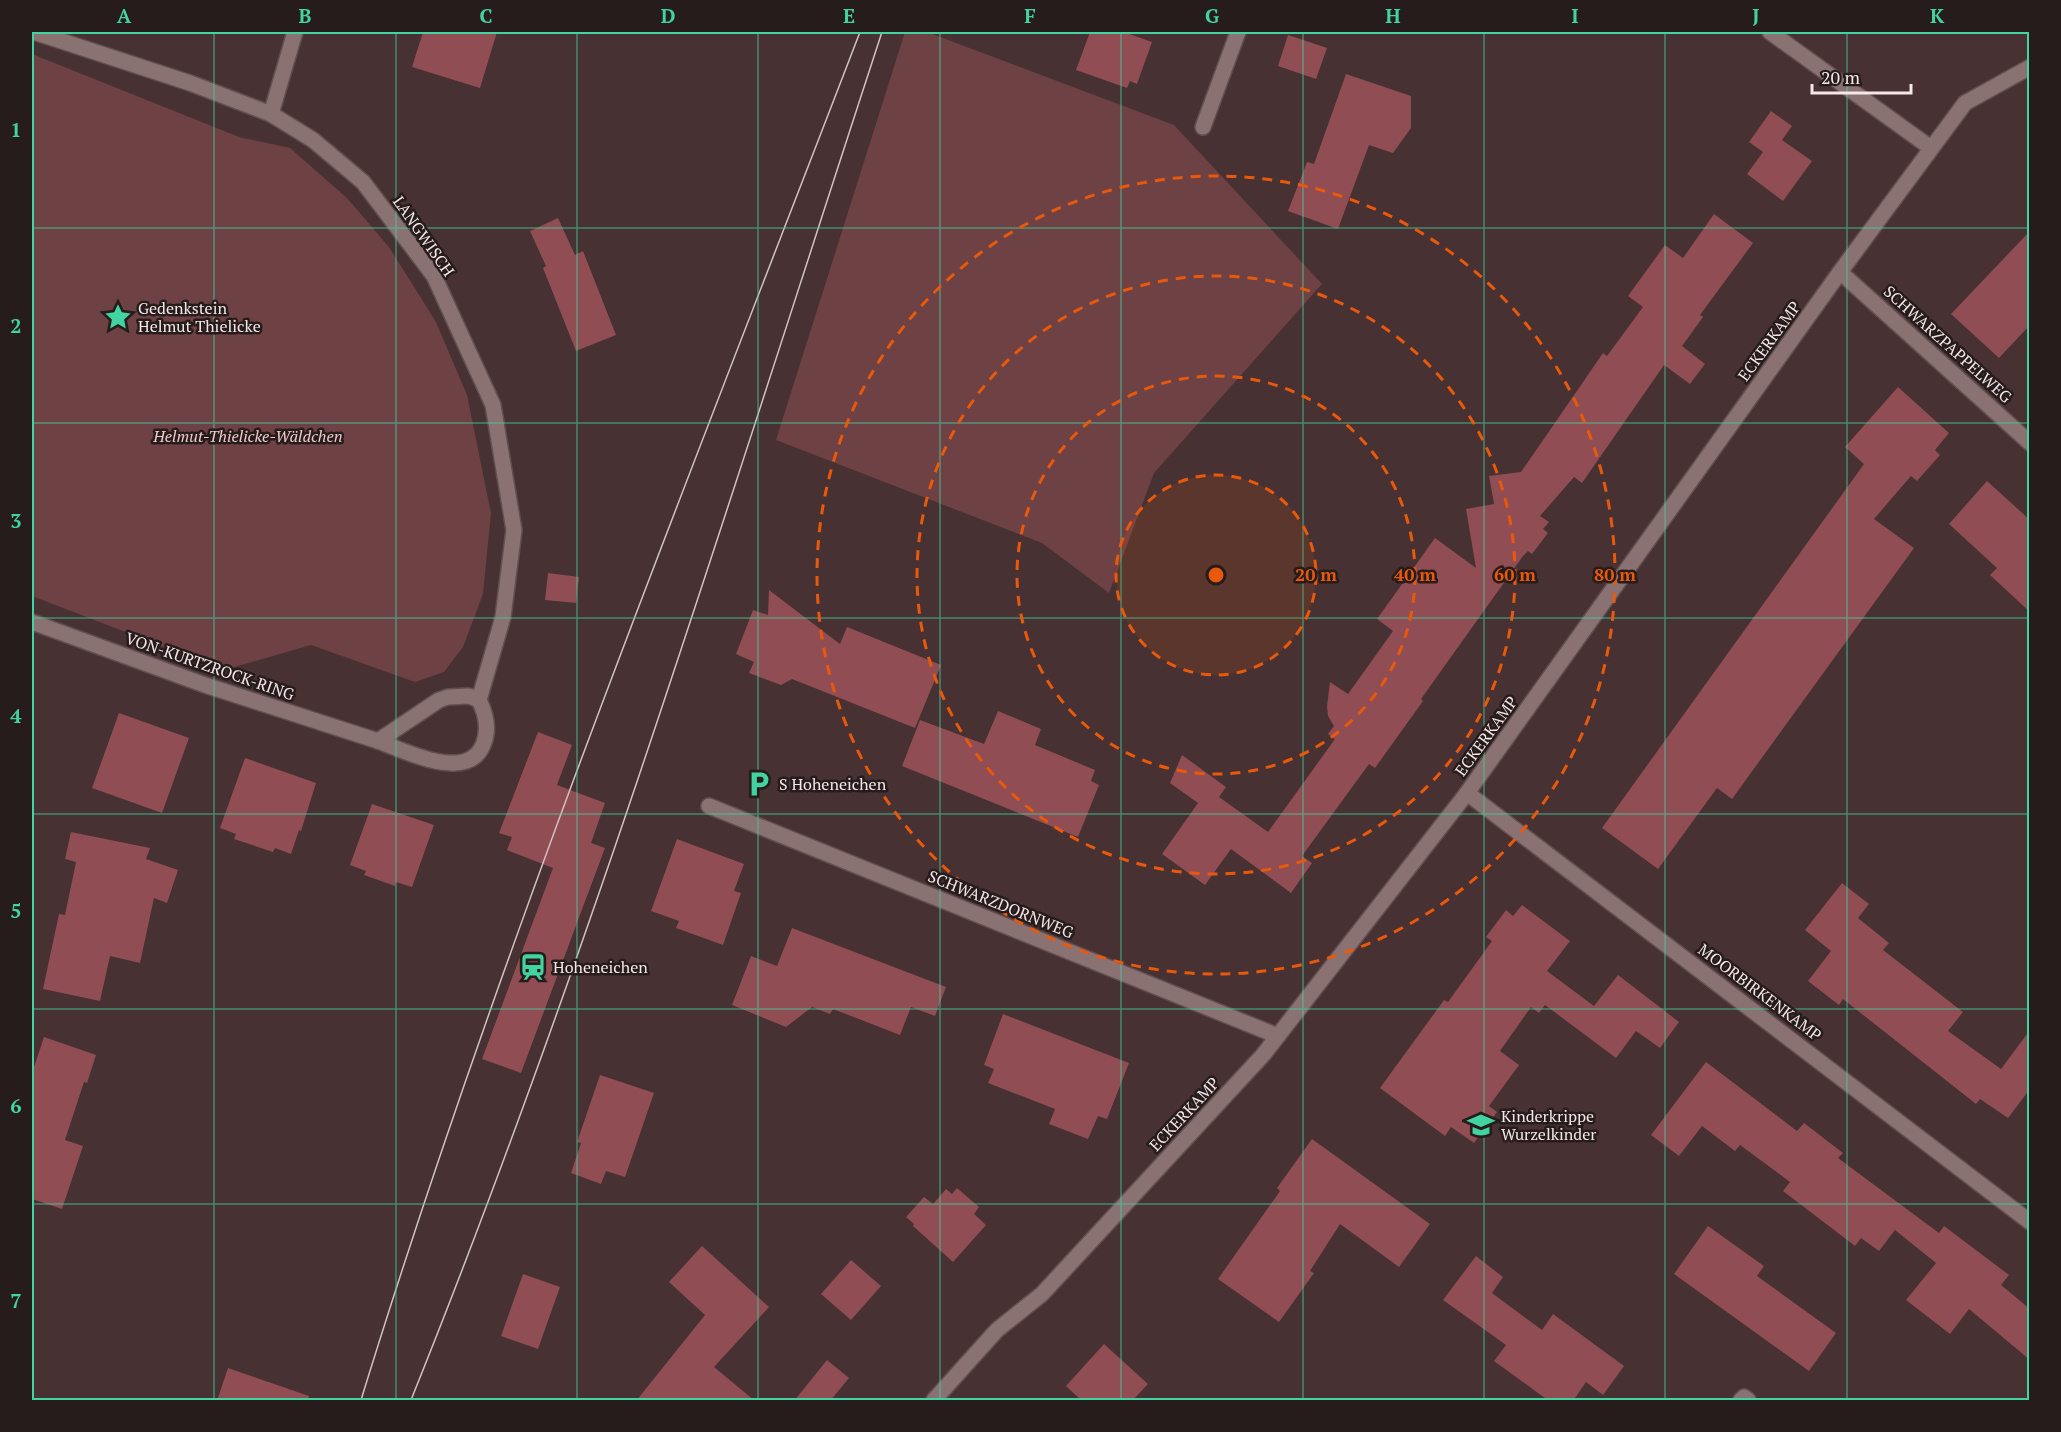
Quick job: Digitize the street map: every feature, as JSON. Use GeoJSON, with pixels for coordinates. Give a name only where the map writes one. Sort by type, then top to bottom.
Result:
{"type":"FeatureCollection","features":[{"type":"Feature","properties":{"kind":"street","name":"LANGWISCH"},"geometry":{"type":"LineString","coordinates":[[34,32],[190,83],[271,114],[313,140],[363,182],[434,276],[493,405],[514,530],[503,617],[479,700]]}},
{"type":"Feature","properties":{"kind":"street"},"geometry":{"type":"LineString","coordinates":[[271,114],[295,32]]}},
{"type":"Feature","properties":{"kind":"street"},"geometry":{"type":"LineString","coordinates":[[1203,127],[1238,32]]}},
{"type":"Feature","properties":{"kind":"street"},"geometry":{"type":"LineString","coordinates":[[1770,32],[1930,148]]}},
{"type":"Feature","properties":{"kind":"street","name":"ECKERKAMP"},"geometry":{"type":"LineString","coordinates":[[934,1401],[997,1330],[1042,1294],[1278,1036],[1467,793],[1930,148],[1965,103],[2030,67]]}},
{"type":"Feature","properties":{"kind":"street","name":"SCHWARZPAPPELWEG"},"geometry":{"type":"LineString","coordinates":[[1840,272],[2030,443]]}},
{"type":"Feature","properties":{"kind":"street","name":"VON-KURTZROCK-RING"},"geometry":{"type":"LineString","coordinates":[[32,622],[205,685],[446,764],[458,764],[473,758],[480,751],[487,732],[484,711],[479,700]]}},
{"type":"Feature","properties":{"kind":"street"},"geometry":{"type":"LineString","coordinates":[[378,741],[448,697],[469,696],[479,700]]}},
{"type":"Feature","properties":{"kind":"street","name":"MOORBIRKENKAMP"},"geometry":{"type":"LineString","coordinates":[[1467,793],[2030,1222]]}},
{"type":"Feature","properties":{"kind":"street","name":"SCHWARZDORNWEG"},"geometry":{"type":"LineString","coordinates":[[710,806],[1278,1036]]}},
{"type":"Feature","properties":{"kind":"green space"},"geometry":{"type":"Polygon","coordinates":[[[905,32],[927,32],[1174,125],[1322,284],[1154,473],[1109,593],[1042,543],[776,440],[905,32]]]}},
{"type":"Feature","properties":{"kind":"green space","name":"Helmut-Thielicke-Wäldchen"},"geometry":{"type":"Polygon","coordinates":[[[32,54],[239,137],[290,148],[347,198],[389,247],[436,322],[467,395],[491,513],[483,594],[463,647],[444,672],[415,682],[311,645],[224,670],[32,596],[32,54]]]}},
{"type":"Feature","properties":{"kind":"building"},"geometry":{"type":"Polygon","coordinates":[[[423,32],[497,32],[480,88],[412,67],[423,32]]]}},
{"type":"Feature","properties":{"kind":"building"},"geometry":{"type":"Polygon","coordinates":[[[1090,32],[1124,32],[1152,42],[1137,84],[1130,81],[1127,88],[1076,70],[1090,32]]]}},
{"type":"Feature","properties":{"kind":"building"},"geometry":{"type":"Polygon","coordinates":[[[1288,35],[1327,48],[1316,79],[1278,66],[1288,35]]]}},
{"type":"Feature","properties":{"kind":"building"},"geometry":{"type":"Polygon","coordinates":[[[1346,74],[1411,96],[1411,128],[1393,153],[1369,145],[1338,229],[1288,211],[1307,162],[1314,164],[1346,74]]]}},
{"type":"Feature","properties":{"kind":"building"},"geometry":{"type":"Polygon","coordinates":[[[1771,111],[1792,126],[1782,140],[1812,161],[1783,201],[1747,174],[1763,152],[1749,142],[1771,111]]]}},
{"type":"Feature","properties":{"kind":"building"},"geometry":{"type":"Polygon","coordinates":[[[1714,214],[1753,243],[1700,315],[1703,317],[1682,346],[1705,364],[1690,384],[1664,365],[1582,483],[1574,477],[1540,516],[1549,522],[1543,529],[1548,533],[1532,554],[1528,551],[1523,556],[1375,768],[1369,764],[1302,856],[1312,863],[1291,893],[1231,849],[1205,885],[1162,854],[1198,803],[1170,783],[1182,755],[1226,787],[1219,797],[1268,832],[1335,739],[1328,734],[1334,726],[1328,716],[1327,706],[1330,682],[1348,694],[1393,631],[1377,619],[1435,538],[1476,568],[1466,509],[1494,504],[1489,476],[1521,472],[1603,353],[1607,356],[1643,307],[1628,296],[1665,245],[1683,258],[1714,214]]]}},
{"type":"Feature","properties":{"kind":"building"},"geometry":{"type":"Polygon","coordinates":[[[558,218],[575,255],[583,251],[616,335],[576,351],[543,268],[546,266],[530,231],[558,218]]]}},
{"type":"Feature","properties":{"kind":"building"},"geometry":{"type":"Polygon","coordinates":[[[2030,231],[2030,325],[1999,358],[1951,314],[2030,231]]]}},
{"type":"Feature","properties":{"kind":"building"},"geometry":{"type":"Polygon","coordinates":[[[1898,387],[1949,433],[1935,450],[1940,455],[1917,481],[1911,476],[1874,519],[1914,548],[1732,799],[1717,788],[1658,869],[1602,828],[1864,464],[1845,447],[1898,387]]]}},
{"type":"Feature","properties":{"kind":"building"},"geometry":{"type":"Polygon","coordinates":[[[1987,481],[2030,520],[2030,612],[1990,575],[1997,568],[1949,524],[1987,481]]]}},
{"type":"Feature","properties":{"kind":"building"},"geometry":{"type":"Polygon","coordinates":[[[548,573],[579,577],[576,603],[545,600],[548,573]]]}},
{"type":"Feature","properties":{"kind":"building"},"geometry":{"type":"Polygon","coordinates":[[[769,590],[840,644],[847,627],[941,665],[915,728],[792,679],[781,685],[749,673],[754,662],[736,654],[753,610],[768,615],[769,590]]]}},
{"type":"Feature","properties":{"kind":"building"},"geometry":{"type":"Polygon","coordinates":[[[998,711],[1041,729],[1035,745],[1095,770],[1091,781],[1099,785],[1078,837],[902,766],[920,720],[984,744],[998,711]]]}},
{"type":"Feature","properties":{"kind":"building"},"geometry":{"type":"Polygon","coordinates":[[[119,713],[189,738],[162,813],[92,788],[119,713]]]}},
{"type":"Feature","properties":{"kind":"building"},"geometry":{"type":"Polygon","coordinates":[[[538,732],[572,745],[557,785],[605,803],[591,843],[605,848],[521,1073],[482,1059],[553,868],[507,850],[512,837],[499,833],[538,732]]]}},
{"type":"Feature","properties":{"kind":"building"},"geometry":{"type":"Polygon","coordinates":[[[245,758],[316,783],[291,854],[275,848],[273,852],[234,839],[236,834],[220,828],[245,758]]]}},
{"type":"Feature","properties":{"kind":"building"},"geometry":{"type":"Polygon","coordinates":[[[372,804],[434,825],[412,887],[396,882],[395,886],[364,875],[366,871],[350,865],[372,804]]]}},
{"type":"Feature","properties":{"kind":"building"},"geometry":{"type":"Polygon","coordinates":[[[71,832],[150,848],[146,859],[178,870],[167,903],[154,898],[140,963],[110,956],[100,1001],[43,989],[59,914],[65,915],[76,862],[65,859],[71,832]]]}},
{"type":"Feature","properties":{"kind":"building"},"geometry":{"type":"Polygon","coordinates":[[[677,839],[744,864],[734,891],[741,893],[723,945],[676,928],[679,921],[651,911],[677,839]]]}},
{"type":"Feature","properties":{"kind":"building"},"geometry":{"type":"Polygon","coordinates":[[[1842,883],[1869,904],[1858,918],[1889,943],[1883,950],[1963,1012],[1948,1031],[2001,1069],[2030,1030],[2030,1089],[2008,1118],[1980,1099],[1976,1104],[1843,999],[1839,1005],[1808,981],[1831,951],[1805,930],[1842,883]]]}},
{"type":"Feature","properties":{"kind":"building"},"geometry":{"type":"Polygon","coordinates":[[[1522,905],[1570,941],[1547,971],[1594,1006],[1618,975],[1679,1022],[1660,1048],[1636,1031],[1616,1058],[1545,1005],[1539,1013],[1531,1007],[1500,1051],[1519,1065],[1489,1106],[1497,1112],[1474,1143],[1451,1127],[1445,1136],[1380,1088],[1444,1000],[1448,1002],[1492,941],[1486,937],[1506,910],[1513,916],[1522,905]]]}},
{"type":"Feature","properties":{"kind":"building"},"geometry":{"type":"Polygon","coordinates":[[[792,928],[946,987],[935,1016],[911,1007],[900,1035],[833,1009],[830,1014],[812,1007],[786,1027],[732,1005],[751,956],[777,966],[792,928]]]}},
{"type":"Feature","properties":{"kind":"building"},"geometry":{"type":"Polygon","coordinates":[[[1003,1014],[1129,1063],[1107,1119],[1098,1116],[1088,1139],[1049,1124],[1055,1109],[988,1083],[994,1069],[984,1065],[1003,1014]]]}},
{"type":"Feature","properties":{"kind":"building"},"geometry":{"type":"Polygon","coordinates":[[[44,1037],[96,1055],[87,1083],[84,1082],[65,1140],[83,1146],[62,1209],[32,1199],[32,1073],[44,1037]]]}},
{"type":"Feature","properties":{"kind":"building"},"geometry":{"type":"Polygon","coordinates":[[[1706,1062],[1797,1131],[1804,1123],[1843,1153],[1838,1158],[1939,1233],[1944,1226],[2009,1275],[2001,1285],[2030,1309],[2030,1360],[1969,1309],[1950,1334],[1906,1300],[1936,1263],[1895,1230],[1879,1251],[1861,1238],[1855,1246],[1783,1191],[1790,1182],[1740,1145],[1735,1151],[1702,1126],[1679,1156],[1651,1135],[1706,1062]]]}},
{"type":"Feature","properties":{"kind":"building"},"geometry":{"type":"Polygon","coordinates":[[[600,1075],[654,1093],[625,1177],[606,1171],[601,1184],[571,1173],[581,1143],[577,1142],[600,1075]]]}},
{"type":"Feature","properties":{"kind":"building"},"geometry":{"type":"Polygon","coordinates":[[[1312,1139],[1430,1224],[1399,1267],[1340,1224],[1310,1271],[1314,1273],[1279,1322],[1218,1279],[1280,1191],[1277,1188],[1312,1139]]]}},
{"type":"Feature","properties":{"kind":"building"},"geometry":{"type":"Polygon","coordinates":[[[957,1188],[979,1207],[974,1214],[986,1225],[953,1262],[906,1217],[924,1197],[933,1204],[946,1189],[952,1194],[957,1188]]]}},
{"type":"Feature","properties":{"kind":"building"},"geometry":{"type":"Polygon","coordinates":[[[1708,1226],[1764,1266],[1757,1276],[1836,1333],[1809,1371],[1674,1274],[1708,1226]]]}},
{"type":"Feature","properties":{"kind":"building"},"geometry":{"type":"Polygon","coordinates":[[[702,1246],[769,1307],[714,1367],[755,1401],[636,1401],[705,1315],[669,1282],[702,1246]]]}},
{"type":"Feature","properties":{"kind":"building"},"geometry":{"type":"Polygon","coordinates":[[[1476,1256],[1503,1277],[1492,1293],[1542,1330],[1553,1314],[1624,1366],[1603,1395],[1586,1382],[1573,1401],[1549,1401],[1494,1361],[1506,1345],[1443,1300],[1476,1256]]]}},
{"type":"Feature","properties":{"kind":"building"},"geometry":{"type":"Polygon","coordinates":[[[851,1260],[881,1286],[851,1320],[821,1294],[851,1260]]]}},
{"type":"Feature","properties":{"kind":"building"},"geometry":{"type":"Polygon","coordinates":[[[523,1274],[560,1287],[538,1349],[501,1336],[523,1274]]]}},
{"type":"Feature","properties":{"kind":"building"},"geometry":{"type":"Polygon","coordinates":[[[1104,1344],[1148,1384],[1132,1401],[1082,1401],[1066,1386],[1104,1344]]]}},
{"type":"Feature","properties":{"kind":"building"},"geometry":{"type":"Polygon","coordinates":[[[827,1360],[849,1378],[830,1401],[794,1401],[827,1360]]]}},
{"type":"Feature","properties":{"kind":"building"},"geometry":{"type":"Polygon","coordinates":[[[228,1368],[309,1396],[308,1401],[217,1401],[228,1368]]]}},
{"type":"Feature","properties":{"kind":"tram line"},"geometry":{"type":"LineString","coordinates":[[361,1400],[416,1227],[536,883],[663,542],[860,32]]}},
{"type":"Feature","properties":{"kind":"tram line"},"geometry":{"type":"LineString","coordinates":[[411,1400],[477,1232],[600,891],[715,548],[882,32]]}},
{"type":"Feature","properties":{"kind":"place","name":"Gedenkstein Helmut Thielicke"},"geometry":{"type":"Point","coordinates":[118,317]}},
{"type":"Feature","properties":{"kind":"place","name":"S Hoheneichen"},"geometry":{"type":"Point","coordinates":[759,784]}},
{"type":"Feature","properties":{"kind":"place","name":"Hoheneichen"},"geometry":{"type":"Point","coordinates":[533,967]}},
{"type":"Feature","properties":{"kind":"place","name":"Kinderkrippe Wurzelkinder"},"geometry":{"type":"Point","coordinates":[1481,1125]}}]}
